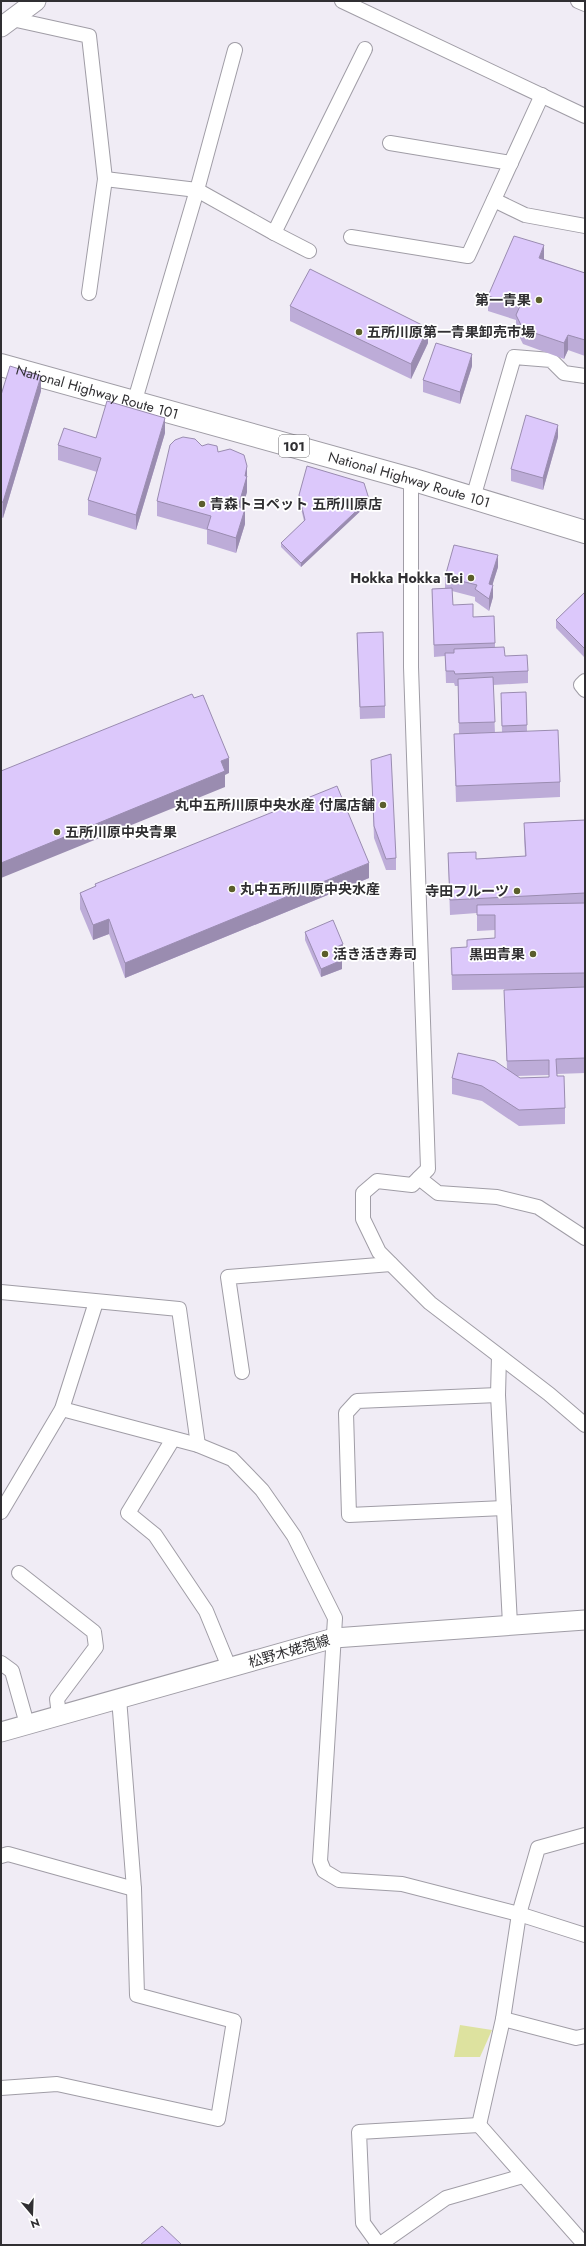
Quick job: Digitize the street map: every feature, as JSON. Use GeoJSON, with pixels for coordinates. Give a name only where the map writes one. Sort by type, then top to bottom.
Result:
{"type":"FeatureCollection","features":[{"type":"Feature","properties":{"kind":"highway","name":"National Highway Route 101"},"geometry":{"type":"LineString","coordinates":[[1,364],[135,400],[411,479],[585,532]]}},
{"type":"Feature","properties":{"kind":"main road"},"geometry":{"type":"LineString","coordinates":[[6,23],[36,1]]}},
{"type":"Feature","properties":{"kind":"main road","name":"松野木姥萢線"},"geometry":{"type":"LineString","coordinates":[[1,1732],[334,1638],[510,1624],[585,1620]]}},
{"type":"Feature","properties":{"kind":"street"},"geometry":{"type":"LineString","coordinates":[[342,1],[585,116]]}},
{"type":"Feature","properties":{"kind":"street"},"geometry":{"type":"LineString","coordinates":[[578,1],[585,4]]}},
{"type":"Feature","properties":{"kind":"street"},"geometry":{"type":"LineString","coordinates":[[6,23],[89,36],[105,179],[89,293]]}},
{"type":"Feature","properties":{"kind":"street"},"geometry":{"type":"LineString","coordinates":[[274,234],[365,49]]}},
{"type":"Feature","properties":{"kind":"street"},"geometry":{"type":"LineString","coordinates":[[135,400],[197,190],[235,50]]}},
{"type":"Feature","properties":{"kind":"street"},"geometry":{"type":"LineString","coordinates":[[351,236],[468,256],[542,96]]}},
{"type":"Feature","properties":{"kind":"street"},"geometry":{"type":"LineString","coordinates":[[390,143],[511,163]]}},
{"type":"Feature","properties":{"kind":"street"},"geometry":{"type":"LineString","coordinates":[[105,179],[197,190],[274,234],[309,251]]}},
{"type":"Feature","properties":{"kind":"street"},"geometry":{"type":"LineString","coordinates":[[494,200],[525,215],[585,226]]}},
{"type":"Feature","properties":{"kind":"street"},"geometry":{"type":"LineString","coordinates":[[473,498],[514,357],[551,360],[564,373],[585,376]]}},
{"type":"Feature","properties":{"kind":"street"},"geometry":{"type":"LineString","coordinates":[[411,479],[411,667],[428,1169],[412,1185],[377,1181],[363,1194],[363,1219],[379,1252],[430,1303],[585,1425]]}},
{"type":"Feature","properties":{"kind":"street"},"geometry":{"type":"LineString","coordinates":[[585,681],[581,685],[585,690]]}},
{"type":"Feature","properties":{"kind":"street"},"geometry":{"type":"LineString","coordinates":[[419,1178],[438,1193],[497,1197],[538,1207],[585,1238]]}},
{"type":"Feature","properties":{"kind":"street"},"geometry":{"type":"LineString","coordinates":[[242,1372],[228,1278],[391,1264]]}},
{"type":"Feature","properties":{"kind":"street"},"geometry":{"type":"LineString","coordinates":[[1,1292],[179,1309],[198,1445]]}},
{"type":"Feature","properties":{"kind":"street"},"geometry":{"type":"LineString","coordinates":[[1,1512],[62,1410],[96,1302]]}},
{"type":"Feature","properties":{"kind":"street"},"geometry":{"type":"LineString","coordinates":[[499,1356],[498,1395],[510,1624]]}},
{"type":"Feature","properties":{"kind":"street"},"geometry":{"type":"LineString","coordinates":[[498,1395],[358,1401],[346,1413],[350,1515],[504,1508]]}},
{"type":"Feature","properties":{"kind":"street"},"geometry":{"type":"LineString","coordinates":[[62,1410],[198,1445],[232,1459],[262,1490],[294,1536],[335,1618],[320,1861],[324,1871],[339,1880],[402,1884],[519,1914],[585,1935]]}},
{"type":"Feature","properties":{"kind":"street"},"geometry":{"type":"LineString","coordinates":[[173,1439],[128,1513],[155,1535],[206,1611],[230,1667]]}},
{"type":"Feature","properties":{"kind":"street"},"geometry":{"type":"LineString","coordinates":[[19,1573],[94,1632],[96,1646],[57,1699],[59,1715]]}},
{"type":"Feature","properties":{"kind":"street"},"geometry":{"type":"LineString","coordinates":[[1,1663],[12,1671],[27,1724]]}},
{"type":"Feature","properties":{"kind":"street"},"geometry":{"type":"LineString","coordinates":[[1,2088],[57,2084],[218,2119],[234,2021],[137,1995],[134,1889],[119,1698]]}},
{"type":"Feature","properties":{"kind":"street"},"geometry":{"type":"LineString","coordinates":[[479,2126],[504,2019],[519,1914],[538,1848],[585,1835]]}},
{"type":"Feature","properties":{"kind":"street"},"geometry":{"type":"LineString","coordinates":[[1,1856],[8,1854],[134,1889]]}},
{"type":"Feature","properties":{"kind":"street"},"geometry":{"type":"LineString","coordinates":[[504,2019],[576,2038],[585,2036]]}},
{"type":"Feature","properties":{"kind":"street"},"geometry":{"type":"LineString","coordinates":[[479,2126],[359,2132],[363,2223],[379,2244],[446,2198],[523,2176]]}},
{"type":"Feature","properties":{"kind":"street"},"geometry":{"type":"LineString","coordinates":[[479,2126],[585,2244]]}},
{"type":"Feature","properties":{"kind":"green space"},"geometry":{"type":"Polygon","coordinates":[[[460,2025],[492,2030],[480,2057],[454,2057],[460,2025]]]}},
{"type":"Feature","properties":{"kind":"building","name":"第一青果"},"geometry":{"type":"Polygon","coordinates":[[[514,236],[544,245],[539,258],[585,273],[585,340],[568,335],[564,343],[523,329],[516,315],[520,306],[488,296],[514,236]]]}},
{"type":"Feature","properties":{"kind":"building","name":"五所川原第一青果卸売市場"},"geometry":{"type":"Polygon","coordinates":[[[310,269],[428,328],[411,364],[290,306],[310,269]]]}},
{"type":"Feature","properties":{"kind":"building"},"geometry":{"type":"Polygon","coordinates":[[[436,343],[472,354],[460,392],[423,380],[436,343]]]}},
{"type":"Feature","properties":{"kind":"building"},"geometry":{"type":"Polygon","coordinates":[[[10,366],[41,376],[3,502],[1,502],[1,395],[10,366]]]}},
{"type":"Feature","properties":{"kind":"building"},"geometry":{"type":"Polygon","coordinates":[[[107,401],[165,418],[136,515],[88,500],[101,458],[58,445],[64,428],[96,438],[107,401]]]}},
{"type":"Feature","properties":{"kind":"building"},"geometry":{"type":"Polygon","coordinates":[[[526,415],[558,425],[543,478],[511,469],[526,415]]]}},
{"type":"Feature","properties":{"kind":"building","name":"青森トヨペット 五所川原店"},"geometry":{"type":"Polygon","coordinates":[[[183,437],[195,439],[202,446],[208,444],[217,446],[218,452],[230,449],[244,455],[247,466],[245,476],[247,476],[238,507],[245,509],[236,538],[207,529],[211,516],[157,501],[170,445],[175,440],[183,437]]]}},
{"type":"Feature","properties":{"kind":"building"},"geometry":{"type":"Polygon","coordinates":[[[307,466],[364,483],[369,499],[301,563],[281,543],[305,520],[299,495],[307,466]]]}},
{"type":"Feature","properties":{"kind":"building","name":"Hokka Hokka Tei"},"geometry":{"type":"Polygon","coordinates":[[[454,545],[498,555],[489,584],[493,585],[489,599],[475,589],[477,585],[445,577],[454,545]]]}},
{"type":"Feature","properties":{"kind":"building"},"geometry":{"type":"Polygon","coordinates":[[[452,588],[453,605],[473,604],[473,617],[494,616],[495,643],[434,645],[432,589],[452,588]]]}},
{"type":"Feature","properties":{"kind":"building"},"geometry":{"type":"Polygon","coordinates":[[[585,592],[585,649],[556,620],[585,592]]]}},
{"type":"Feature","properties":{"kind":"building"},"geometry":{"type":"Polygon","coordinates":[[[383,632],[385,706],[360,707],[357,633],[383,632]]]}},
{"type":"Feature","properties":{"kind":"building"},"geometry":{"type":"Polygon","coordinates":[[[504,647],[505,656],[527,655],[528,671],[455,674],[454,671],[446,671],[445,653],[454,653],[454,649],[504,647]]]}},
{"type":"Feature","properties":{"kind":"building"},"geometry":{"type":"Polygon","coordinates":[[[493,677],[495,722],[459,723],[458,679],[493,677]]]}},
{"type":"Feature","properties":{"kind":"building"},"geometry":{"type":"Polygon","coordinates":[[[526,692],[527,725],[502,726],[501,693],[526,692]]]}},
{"type":"Feature","properties":{"kind":"building","name":"五所川原中央青果"},"geometry":{"type":"Polygon","coordinates":[[[192,694],[194,698],[203,695],[229,758],[221,761],[225,771],[1,863],[1,771],[192,694]]]}},
{"type":"Feature","properties":{"kind":"building"},"geometry":{"type":"Polygon","coordinates":[[[558,730],[560,782],[456,786],[454,734],[558,730]]]}},
{"type":"Feature","properties":{"kind":"building","name":"丸中五所川原中央水産 付属店舗"},"geometry":{"type":"Polygon","coordinates":[[[391,754],[396,858],[386,859],[374,826],[371,760],[391,754]]]}},
{"type":"Feature","properties":{"kind":"building","name":"丸中五所川原中央水産"},"geometry":{"type":"Polygon","coordinates":[[[337,786],[369,863],[125,963],[109,919],[93,925],[80,893],[96,886],[95,884],[337,786]]]}},
{"type":"Feature","properties":{"kind":"building","name":"寺田フルーツ"},"geometry":{"type":"Polygon","coordinates":[[[585,820],[585,893],[450,900],[448,853],[476,852],[476,859],[526,856],[524,823],[585,820]]]}},
{"type":"Feature","properties":{"kind":"building","name":"黒田青果"},"geometry":{"type":"Polygon","coordinates":[[[585,903],[585,973],[452,975],[451,948],[467,947],[467,940],[495,938],[495,915],[477,915],[477,905],[585,903]]]}},
{"type":"Feature","properties":{"kind":"building","name":"活き活き寿司"},"geometry":{"type":"Polygon","coordinates":[[[333,920],[343,944],[337,947],[342,960],[321,969],[305,932],[333,920]]]}},
{"type":"Feature","properties":{"kind":"building"},"geometry":{"type":"Polygon","coordinates":[[[585,987],[585,1058],[556,1059],[557,1076],[564,1076],[565,1108],[519,1110],[482,1086],[452,1078],[458,1053],[495,1061],[520,1078],[549,1077],[549,1060],[507,1061],[504,990],[585,987]]]}},
{"type":"Feature","properties":{"kind":"building"},"geometry":{"type":"Polygon","coordinates":[[[162,2226],[182,2245],[140,2245],[162,2226]]]}},
{"type":"Feature","properties":{"kind":"place","name":"第一青果"},"geometry":{"type":"Point","coordinates":[539,300]}},
{"type":"Feature","properties":{"kind":"place","name":"五所川原第一青果卸売市場"},"geometry":{"type":"Point","coordinates":[359,332]}},
{"type":"Feature","properties":{"kind":"place","name":"青森トヨペット 五所川原店"},"geometry":{"type":"Point","coordinates":[202,504]}},
{"type":"Feature","properties":{"kind":"place","name":"Hokka Hokka Tei"},"geometry":{"type":"Point","coordinates":[471,578]}},
{"type":"Feature","properties":{"kind":"place","name":"丸中五所川原中央水産 付属店舗"},"geometry":{"type":"Point","coordinates":[383,805]}},
{"type":"Feature","properties":{"kind":"place","name":"五所川原中央青果"},"geometry":{"type":"Point","coordinates":[57,832]}},
{"type":"Feature","properties":{"kind":"place","name":"丸中五所川原中央水産"},"geometry":{"type":"Point","coordinates":[232,889]}},
{"type":"Feature","properties":{"kind":"place","name":"寺田フルーツ"},"geometry":{"type":"Point","coordinates":[517,891]}},
{"type":"Feature","properties":{"kind":"place","name":"活き活き寿司"},"geometry":{"type":"Point","coordinates":[325,954]}},
{"type":"Feature","properties":{"kind":"place","name":"黒田青果"},"geometry":{"type":"Point","coordinates":[533,954]}}]}
